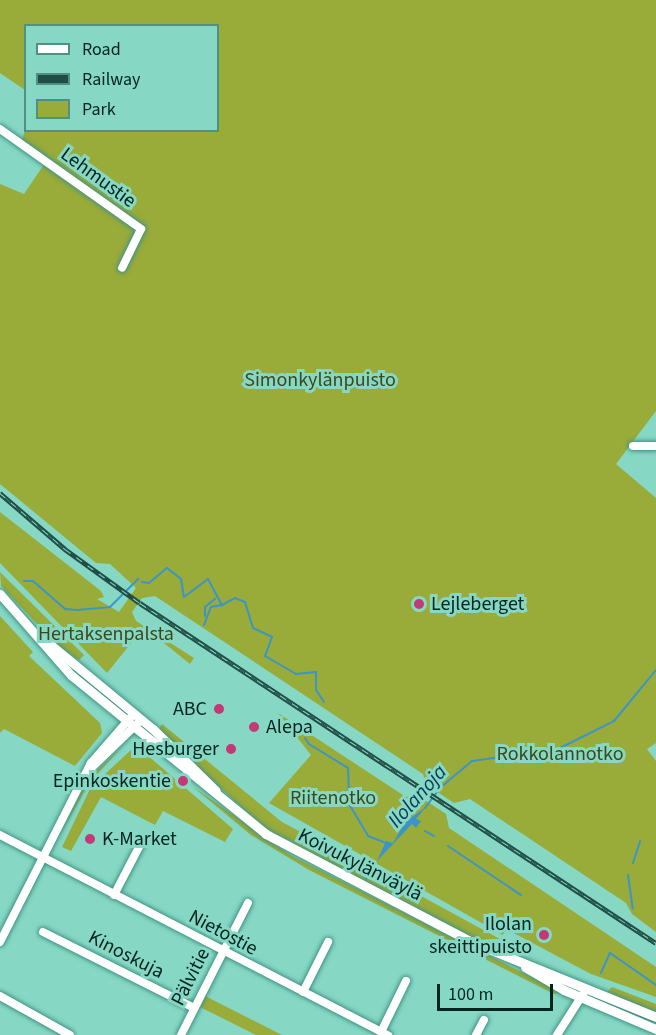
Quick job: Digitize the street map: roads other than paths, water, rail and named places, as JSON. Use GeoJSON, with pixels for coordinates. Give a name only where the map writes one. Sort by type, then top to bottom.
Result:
{"type":"FeatureCollection","features":[{"type":"Feature","properties":{"kind":"main road","name":"Koivukylänväylä"},"geometry":{"type":"LineString","coordinates":[[0,594],[36,633],[138,716],[190,762],[224,801]]}},
{"type":"Feature","properties":{"kind":"main road","name":"Koivukylänväylä"},"geometry":{"type":"LineString","coordinates":[[36,633],[50,654],[129,725],[224,801],[298,854],[582,997],[656,1029]]}},
{"type":"Feature","properties":{"kind":"main road","name":"Koivukylänväylä"},"geometry":{"type":"LineString","coordinates":[[520,964],[586,987],[656,1017]]}},
{"type":"Feature","properties":{"kind":"street","name":"Lehmustie"},"geometry":{"type":"LineString","coordinates":[[0,129],[141,229],[122,268]]}},
{"type":"Feature","properties":{"kind":"street"},"geometry":{"type":"LineString","coordinates":[[633,446],[656,446]]}},
{"type":"Feature","properties":{"kind":"street"},"geometry":{"type":"LineString","coordinates":[[0,942],[87,772],[138,716]]}},
{"type":"Feature","properties":{"kind":"street","name":"Nietostie"},"geometry":{"type":"LineString","coordinates":[[0,835],[42,860],[384,1033]]}},
{"type":"Feature","properties":{"kind":"street"},"geometry":{"type":"LineString","coordinates":[[114,895],[140,845]]}},
{"type":"Feature","properties":{"kind":"street","name":"Pälvitie"},"geometry":{"type":"LineString","coordinates":[[181,1035],[248,903]]}},
{"type":"Feature","properties":{"kind":"street","name":"Kinoskuja"},"geometry":{"type":"LineString","coordinates":[[43,932],[194,1008]]}},
{"type":"Feature","properties":{"kind":"street"},"geometry":{"type":"LineString","coordinates":[[303,992],[328,942]]}},
{"type":"Feature","properties":{"kind":"street"},"geometry":{"type":"LineString","coordinates":[[384,1033],[406,981]]}},
{"type":"Feature","properties":{"kind":"street"},"geometry":{"type":"LineString","coordinates":[[557,1035],[586,987]]}},
{"type":"Feature","properties":{"kind":"street"},"geometry":{"type":"LineString","coordinates":[[0,996],[60,1033],[70,1035]]}},
{"type":"Feature","properties":{"kind":"street"},"geometry":{"type":"LineString","coordinates":[[476,1035],[484,1020]]}},
{"type":"Feature","properties":{"kind":"water"},"geometry":{"type":"Polygon","coordinates":[[[426,807],[416,819],[421,821],[416,828],[412,824],[377,861],[386,841],[393,843],[405,822],[426,807]]]}},
{"type":"Feature","properties":{"kind":"waterway","name":"Ilolanoja"},"geometry":{"type":"LineString","coordinates":[[142,582],[149,583],[167,568],[181,579],[184,597],[208,579],[222,605],[235,598],[245,602],[253,628],[272,637],[265,656],[296,674],[316,672],[316,690],[324,702]]}},
{"type":"Feature","properties":{"kind":"waterway","name":"Ilolanoja"},"geometry":{"type":"LineString","coordinates":[[24,581],[33,581],[65,609],[77,610],[110,607],[138,579]]}},
{"type":"Feature","properties":{"kind":"waterway"},"geometry":{"type":"LineString","coordinates":[[205,616],[205,607],[215,599]]}},
{"type":"Feature","properties":{"kind":"waterway"},"geometry":{"type":"LineString","coordinates":[[204,625],[211,607],[222,605]]}},
{"type":"Feature","properties":{"kind":"waterway","name":"Ilolanoja"},"geometry":{"type":"LineString","coordinates":[[425,808],[441,787],[472,761],[558,749],[614,721],[656,670]]}},
{"type":"Feature","properties":{"kind":"waterway","name":"Ilolanoja"},"geometry":{"type":"LineString","coordinates":[[305,738],[309,744],[348,768],[349,804],[368,836],[386,843]]}},
{"type":"Feature","properties":{"kind":"waterway"},"geometry":{"type":"LineString","coordinates":[[425,831],[434,836]]}},
{"type":"Feature","properties":{"kind":"waterway"},"geometry":{"type":"LineString","coordinates":[[633,863],[640,841]]}},
{"type":"Feature","properties":{"kind":"waterway"},"geometry":{"type":"LineString","coordinates":[[448,846],[521,895]]}},
{"type":"Feature","properties":{"kind":"waterway"},"geometry":{"type":"LineString","coordinates":[[366,879],[369,875]]}},
{"type":"Feature","properties":{"kind":"waterway"},"geometry":{"type":"LineString","coordinates":[[628,875],[633,909]]}},
{"type":"Feature","properties":{"kind":"waterway"},"geometry":{"type":"LineString","coordinates":[[601,973],[610,953],[656,985]]}},
{"type":"Feature","properties":{"kind":"railway"},"geometry":{"type":"LineString","coordinates":[[0,493],[65,549],[140,603],[656,943]]}},
{"type":"Feature","properties":{"kind":"place","name":"Lejleberget"},"geometry":{"type":"Point","coordinates":[419,604]}},
{"type":"Feature","properties":{"kind":"place","name":"ABC"},"geometry":{"type":"Point","coordinates":[219,709]}},
{"type":"Feature","properties":{"kind":"place","name":"Alepa"},"geometry":{"type":"Point","coordinates":[254,727]}},
{"type":"Feature","properties":{"kind":"place","name":"Hesburger"},"geometry":{"type":"Point","coordinates":[231,749]}},
{"type":"Feature","properties":{"kind":"place","name":"Epinkoskentie"},"geometry":{"type":"Point","coordinates":[183,781]}},
{"type":"Feature","properties":{"kind":"place","name":"K-Market"},"geometry":{"type":"Point","coordinates":[90,839]}},
{"type":"Feature","properties":{"kind":"place","name":"Ilolan skeittipuisto"},"geometry":{"type":"Point","coordinates":[544,935]}},
{"type":"Feature","properties":{"kind":"park label","name":"Simonkylänpuisto"},"geometry":{"type":"Point","coordinates":[320,380]}},
{"type":"Feature","properties":{"kind":"park label","name":"Hertaksenpalsta"},"geometry":{"type":"Point","coordinates":[106,634]}},
{"type":"Feature","properties":{"kind":"park label","name":"Rokkolannotko"},"geometry":{"type":"Point","coordinates":[560,754]}},
{"type":"Feature","properties":{"kind":"park label","name":"Riitenotko"},"geometry":{"type":"Point","coordinates":[333,798]}}]}
